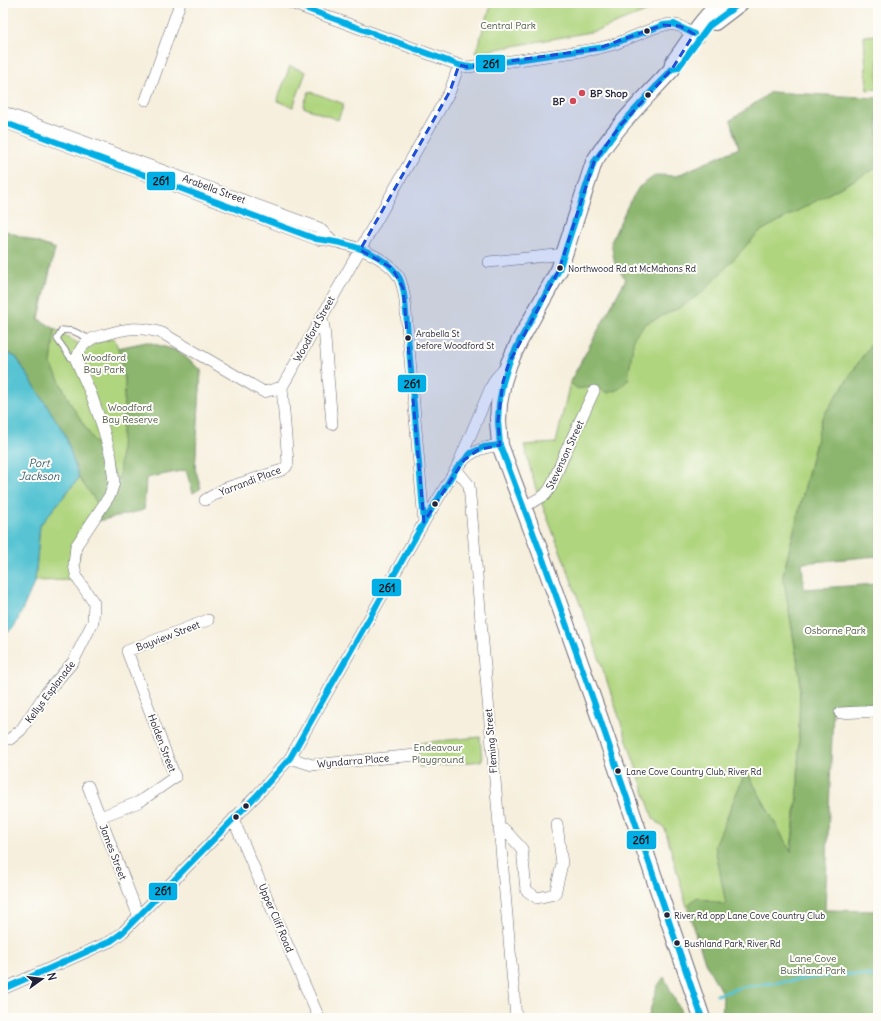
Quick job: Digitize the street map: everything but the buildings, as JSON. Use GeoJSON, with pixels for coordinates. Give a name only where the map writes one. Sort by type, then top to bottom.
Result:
{"type":"FeatureCollection","features":[{"type":"Feature","properties":{"kind":"main road"},"geometry":{"type":"LineString","coordinates":[[702,1018],[599,716],[524,507],[500,445],[498,421],[503,382],[509,363],[520,340],[559,270],[594,162],[599,153],[620,126],[672,69],[673,63],[697,36],[714,9],[722,3]]}},
{"type":"Feature","properties":{"kind":"main road"},"geometry":{"type":"LineString","coordinates":[[697,36],[740,3]]}},
{"type":"Feature","properties":{"kind":"street"},"geometry":{"type":"LineString","coordinates":[[146,100],[180,3]]}},
{"type":"Feature","properties":{"kind":"street"},"geometry":{"type":"LineString","coordinates":[[291,3],[468,67],[596,49],[615,44],[654,28],[670,24],[680,26],[697,36]]}},
{"type":"Feature","properties":{"kind":"street","name":"Woodford Street"},"geometry":{"type":"LineString","coordinates":[[282,387],[450,91],[459,65]]}},
{"type":"Feature","properties":{"kind":"street","name":"Arabella Street"},"geometry":{"type":"LineString","coordinates":[[3,112],[319,228],[332,240]]}},
{"type":"Feature","properties":{"kind":"street","name":"Arabella Street"},"geometry":{"type":"LineString","coordinates":[[3,122],[316,239],[332,240],[360,250],[375,256],[388,265],[398,276],[403,288],[424,522]]}},
{"type":"Feature","properties":{"kind":"street"},"geometry":{"type":"LineString","coordinates":[[489,262],[565,254]]}},
{"type":"Feature","properties":{"kind":"street"},"geometry":{"type":"LineString","coordinates":[[321,317],[324,326],[332,424]]}},
{"type":"Feature","properties":{"kind":"street"},"geometry":{"type":"LineString","coordinates":[[76,360],[81,347],[90,339],[131,328],[147,328],[162,333],[264,392],[282,387]]}},
{"type":"Feature","properties":{"kind":"street","name":"Kellys Esplanade"},"geometry":{"type":"LineString","coordinates":[[10,739],[22,730],[45,694],[73,662],[92,622],[94,603],[76,578],[74,565],[76,546],[110,495],[114,483],[112,457],[91,394],[76,360]]}},
{"type":"Feature","properties":{"kind":"street"},"geometry":{"type":"LineString","coordinates":[[3,989],[111,941],[123,932],[258,794],[290,758],[424,522],[456,469],[496,378],[509,363]]}},
{"type":"Feature","properties":{"kind":"street","name":"Yarrandi Place"},"geometry":{"type":"LineString","coordinates":[[206,500],[226,488],[282,470],[286,467],[288,462],[282,387]]}},
{"type":"Feature","properties":{"kind":"street","name":"Stevenson Street"},"geometry":{"type":"LineString","coordinates":[[524,507],[545,495],[551,487],[594,391]]}},
{"type":"Feature","properties":{"kind":"street"},"geometry":{"type":"LineString","coordinates":[[456,469],[471,453],[484,447],[500,445]]}},
{"type":"Feature","properties":{"kind":"street","name":"Fleming Street"},"geometry":{"type":"LineString","coordinates":[[456,469],[469,486],[516,1018]]}},
{"type":"Feature","properties":{"kind":"street","name":"Bayview Street"},"geometry":{"type":"LineString","coordinates":[[127,651],[208,620]]}},
{"type":"Feature","properties":{"kind":"street","name":"Holden Street"},"geometry":{"type":"LineString","coordinates":[[100,817],[139,802],[175,777],[127,651]]}},
{"type":"Feature","properties":{"kind":"street"},"geometry":{"type":"LineString","coordinates":[[840,713],[878,711]]}},
{"type":"Feature","properties":{"kind":"street","name":"Wyndarra Place"},"geometry":{"type":"LineString","coordinates":[[290,758],[312,764],[416,755]]}},
{"type":"Feature","properties":{"kind":"street","name":"James Street"},"geometry":{"type":"LineString","coordinates":[[88,786],[139,917]]}},
{"type":"Feature","properties":{"kind":"street","name":"Upper Cliff Road"},"geometry":{"type":"LineString","coordinates":[[233,819],[319,1018]]}},
{"type":"Feature","properties":{"kind":"street"},"geometry":{"type":"LineString","coordinates":[[499,830],[505,830],[522,849],[526,890],[537,898],[555,894],[562,864],[557,824]]}},
{"type":"Feature","properties":{"kind":"lane","name":"Kellys Esplanade"},"geometry":{"type":"LineString","coordinates":[[76,360],[70,357],[57,339],[62,330],[73,332],[90,339]]}},
{"type":"Feature","properties":{"kind":"highlighted area"},"geometry":{"type":"Polygon","coordinates":[[[663,25],[680,26],[694,34],[672,69],[620,126],[594,162],[559,270],[509,363],[503,382],[498,421],[500,445],[478,450],[464,460],[424,522],[403,288],[392,268],[360,250],[450,91],[459,65],[468,67],[596,49],[663,25]]]}},
{"type":"Feature","properties":{"kind":"green space","name":"Central Park"},"geometry":{"type":"Polygon","coordinates":[[[492,3],[669,3],[596,31],[475,53],[492,3]]]}},
{"type":"Feature","properties":{"kind":"green space"},"geometry":{"type":"Polygon","coordinates":[[[878,35],[878,89],[867,90],[864,36],[878,35]]]}},
{"type":"Feature","properties":{"kind":"green space"},"geometry":{"type":"Polygon","coordinates":[[[290,66],[306,72],[293,107],[277,101],[290,66]]]}},
{"type":"Feature","properties":{"kind":"green space"},"geometry":{"type":"Polygon","coordinates":[[[309,91],[344,104],[338,120],[303,107],[309,91]]]}},
{"type":"Feature","properties":{"kind":"green space"},"geometry":{"type":"Polygon","coordinates":[[[771,92],[878,98],[878,167],[759,232],[703,292],[681,307],[645,324],[634,337],[628,380],[619,389],[608,393],[594,387],[580,389],[573,385],[570,382],[626,279],[615,266],[611,242],[628,205],[639,187],[656,175],[676,176],[739,148],[731,120],[771,92]]]}},
{"type":"Feature","properties":{"kind":"green space"},"geometry":{"type":"Polygon","coordinates":[[[878,109],[878,333],[822,418],[783,575],[800,676],[798,789],[786,892],[703,955],[693,928],[665,829],[653,818],[589,628],[535,486],[524,445],[556,443],[570,382],[626,279],[676,176],[739,148],[731,120],[878,109]]]}},
{"type":"Feature","properties":{"kind":"green space","name":"Woodford Bay Reserve"},"geometry":{"type":"Polygon","coordinates":[[[3,230],[55,249],[39,319],[79,344],[92,346],[95,343],[114,338],[118,348],[147,342],[178,351],[201,370],[195,469],[201,488],[193,493],[186,470],[145,478],[144,510],[88,522],[73,580],[35,581],[40,525],[79,478],[16,357],[3,351],[3,230]]]}},
{"type":"Feature","properties":{"kind":"green space","name":"Woodford Bay Reserve"},"geometry":{"type":"Polygon","coordinates":[[[3,230],[55,249],[38,319],[55,329],[51,364],[71,404],[119,481],[125,382],[118,348],[147,342],[178,351],[201,370],[195,469],[201,488],[193,493],[186,470],[146,478],[144,510],[88,522],[98,504],[79,478],[65,434],[16,357],[3,351],[3,230]]]}},
{"type":"Feature","properties":{"kind":"green space"},"geometry":{"type":"Polygon","coordinates":[[[878,333],[878,556],[802,563],[804,589],[878,584],[878,707],[833,711],[825,910],[878,911],[878,1018],[722,1018],[723,995],[705,962],[689,904],[697,897],[726,905],[715,846],[746,770],[791,852],[798,789],[800,676],[783,575],[822,418],[878,333]]]}},
{"type":"Feature","properties":{"kind":"green space","name":"Endeavour Playground"},"geometry":{"type":"Polygon","coordinates":[[[480,737],[482,761],[419,767],[417,743],[480,737]]]}},
{"type":"Feature","properties":{"kind":"green space"},"geometry":{"type":"Polygon","coordinates":[[[664,977],[684,1018],[648,1018],[657,987],[664,977]]]}},
{"type":"Feature","properties":{"kind":"water","name":"Port Jackson"},"geometry":{"type":"Polygon","coordinates":[[[3,351],[16,357],[65,434],[79,478],[40,525],[35,581],[15,626],[3,637],[3,351]]]}},
{"type":"Feature","properties":{"kind":"waterway"},"geometry":{"type":"LineString","coordinates":[[717,995],[742,987],[843,974],[878,976]]}},
{"type":"Feature","properties":{"kind":"transit line","name":"261"},"geometry":{"type":"LineString","coordinates":[[291,3],[468,67],[605,47],[663,25],[674,24],[694,34]]}},
{"type":"Feature","properties":{"kind":"transit line","name":"261"},"geometry":{"type":"LineString","coordinates":[[702,1018],[599,716],[500,445],[498,421],[503,382],[509,363],[520,340],[559,270],[594,162],[620,126],[672,69],[678,68],[709,26],[740,3]]}},
{"type":"Feature","properties":{"kind":"transit line","name":"261"},"geometry":{"type":"LineString","coordinates":[[3,122],[316,239],[350,245],[362,249],[373,254],[392,268],[399,277],[405,298],[424,522]]}},
{"type":"Feature","properties":{"kind":"transit line","name":"261"},"geometry":{"type":"LineString","coordinates":[[3,989],[111,941],[123,932],[258,794],[290,758],[424,522],[456,469],[471,453],[484,447],[500,445]]}},
{"type":"Feature","properties":{"kind":"place","name":"BP Shop"},"geometry":{"type":"Point","coordinates":[582,93]}},
{"type":"Feature","properties":{"kind":"place","name":"BP"},"geometry":{"type":"Point","coordinates":[573,101]}},
{"type":"Feature","properties":{"kind":"place","name":"Northwood Rd at McMahons Rd"},"geometry":{"type":"Point","coordinates":[560,268]}},
{"type":"Feature","properties":{"kind":"place","name":"Arabella St before Woodford St"},"geometry":{"type":"Point","coordinates":[408,338]}},
{"type":"Feature","properties":{"kind":"place","name":"Lane Cove Country Club, River Rd"},"geometry":{"type":"Point","coordinates":[618,771]}},
{"type":"Feature","properties":{"kind":"place","name":"River Rd opp Lane Cove Country Club"},"geometry":{"type":"Point","coordinates":[667,915]}},
{"type":"Feature","properties":{"kind":"place","name":"Bushland Park, River Rd"},"geometry":{"type":"Point","coordinates":[677,943]}},
{"type":"Feature","properties":{"kind":"park label","name":"Woodford Bay Park"},"geometry":{"type":"Point","coordinates":[104,362]}},
{"type":"Feature","properties":{"kind":"park label","name":"Osborne Park"},"geometry":{"type":"Point","coordinates":[835,630]}},
{"type":"Feature","properties":{"kind":"park label","name":"Lane Cove Bushland Park"},"geometry":{"type":"Point","coordinates":[813,964]}}]}
